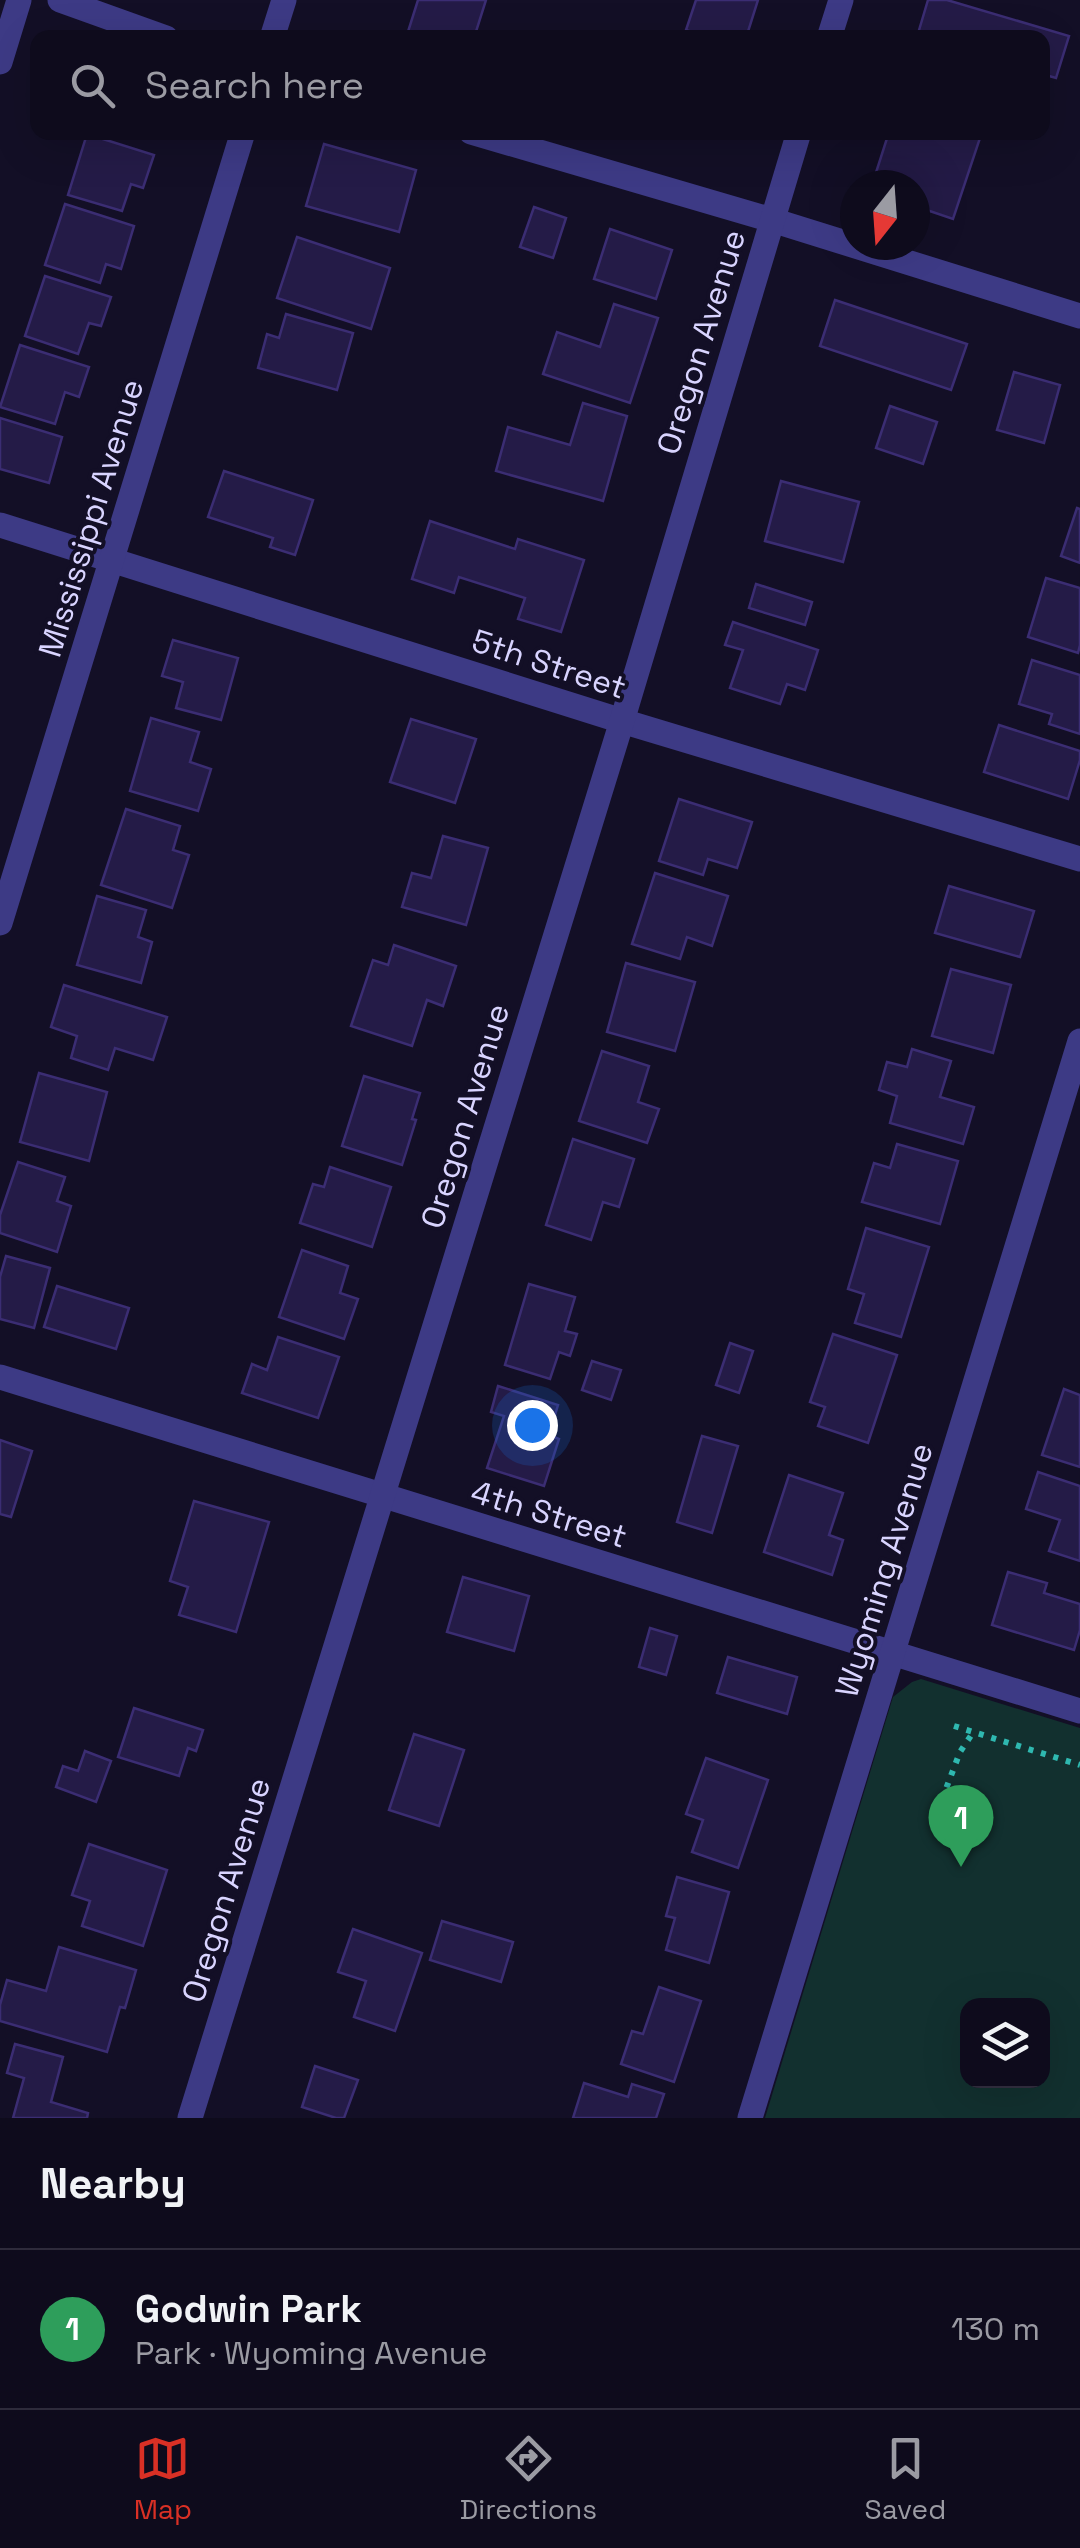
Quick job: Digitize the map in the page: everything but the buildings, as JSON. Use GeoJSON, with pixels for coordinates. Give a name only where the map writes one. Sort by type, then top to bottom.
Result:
{"type":"FeatureCollection","features":[{"type":"Feature","properties":{"kind":"street"},"geometry":{"type":"LineString","coordinates":[[0,62],[19,0]]}},
{"type":"Feature","properties":{"kind":"street"},"geometry":{"type":"LineString","coordinates":[[60,0],[144,30]]}},
{"type":"Feature","properties":{"kind":"street"},"geometry":{"type":"LineString","coordinates":[[275,30],[284,0]]}},
{"type":"Feature","properties":{"kind":"street"},"geometry":{"type":"LineString","coordinates":[[832,30],[841,0]]}},
{"type":"Feature","properties":{"kind":"street","name":"Mississippi Avenue"},"geometry":{"type":"LineString","coordinates":[[0,922],[241,140]]}},
{"type":"Feature","properties":{"kind":"street"},"geometry":{"type":"LineString","coordinates":[[498,140],[1080,316]]}},
{"type":"Feature","properties":{"kind":"street","name":"Oregon Avenue"},"geometry":{"type":"LineString","coordinates":[[190,2118],[622,721],[797,140]]}},
{"type":"Feature","properties":{"kind":"street","name":"5th Street"},"geometry":{"type":"LineString","coordinates":[[0,524],[622,721],[1080,859]]}},
{"type":"Feature","properties":{"kind":"street","name":"Wyoming Avenue"},"geometry":{"type":"LineString","coordinates":[[750,2118],[1080,1041]]}},
{"type":"Feature","properties":{"kind":"street","name":"4th Street"},"geometry":{"type":"LineString","coordinates":[[0,1377],[1080,1711]]}},
{"type":"Feature","properties":{"kind":"path"},"geometry":{"type":"LineString","coordinates":[[954,1726],[1080,1765]]}},
{"type":"Feature","properties":{"kind":"path"},"geometry":{"type":"LineString","coordinates":[[946,1828],[933,1824],[960,1752],[974,1731]]}},
{"type":"Feature","properties":{"kind":"green space"},"geometry":{"type":"Polygon","coordinates":[[[921,1679],[1080,1728],[1080,2118],[765,2118],[893,1697],[921,1679]]]}},
{"type":"Feature","properties":{"kind":"place","name":"Godwin Park"},"geometry":{"type":"Point","coordinates":[961,1867]}}]}
